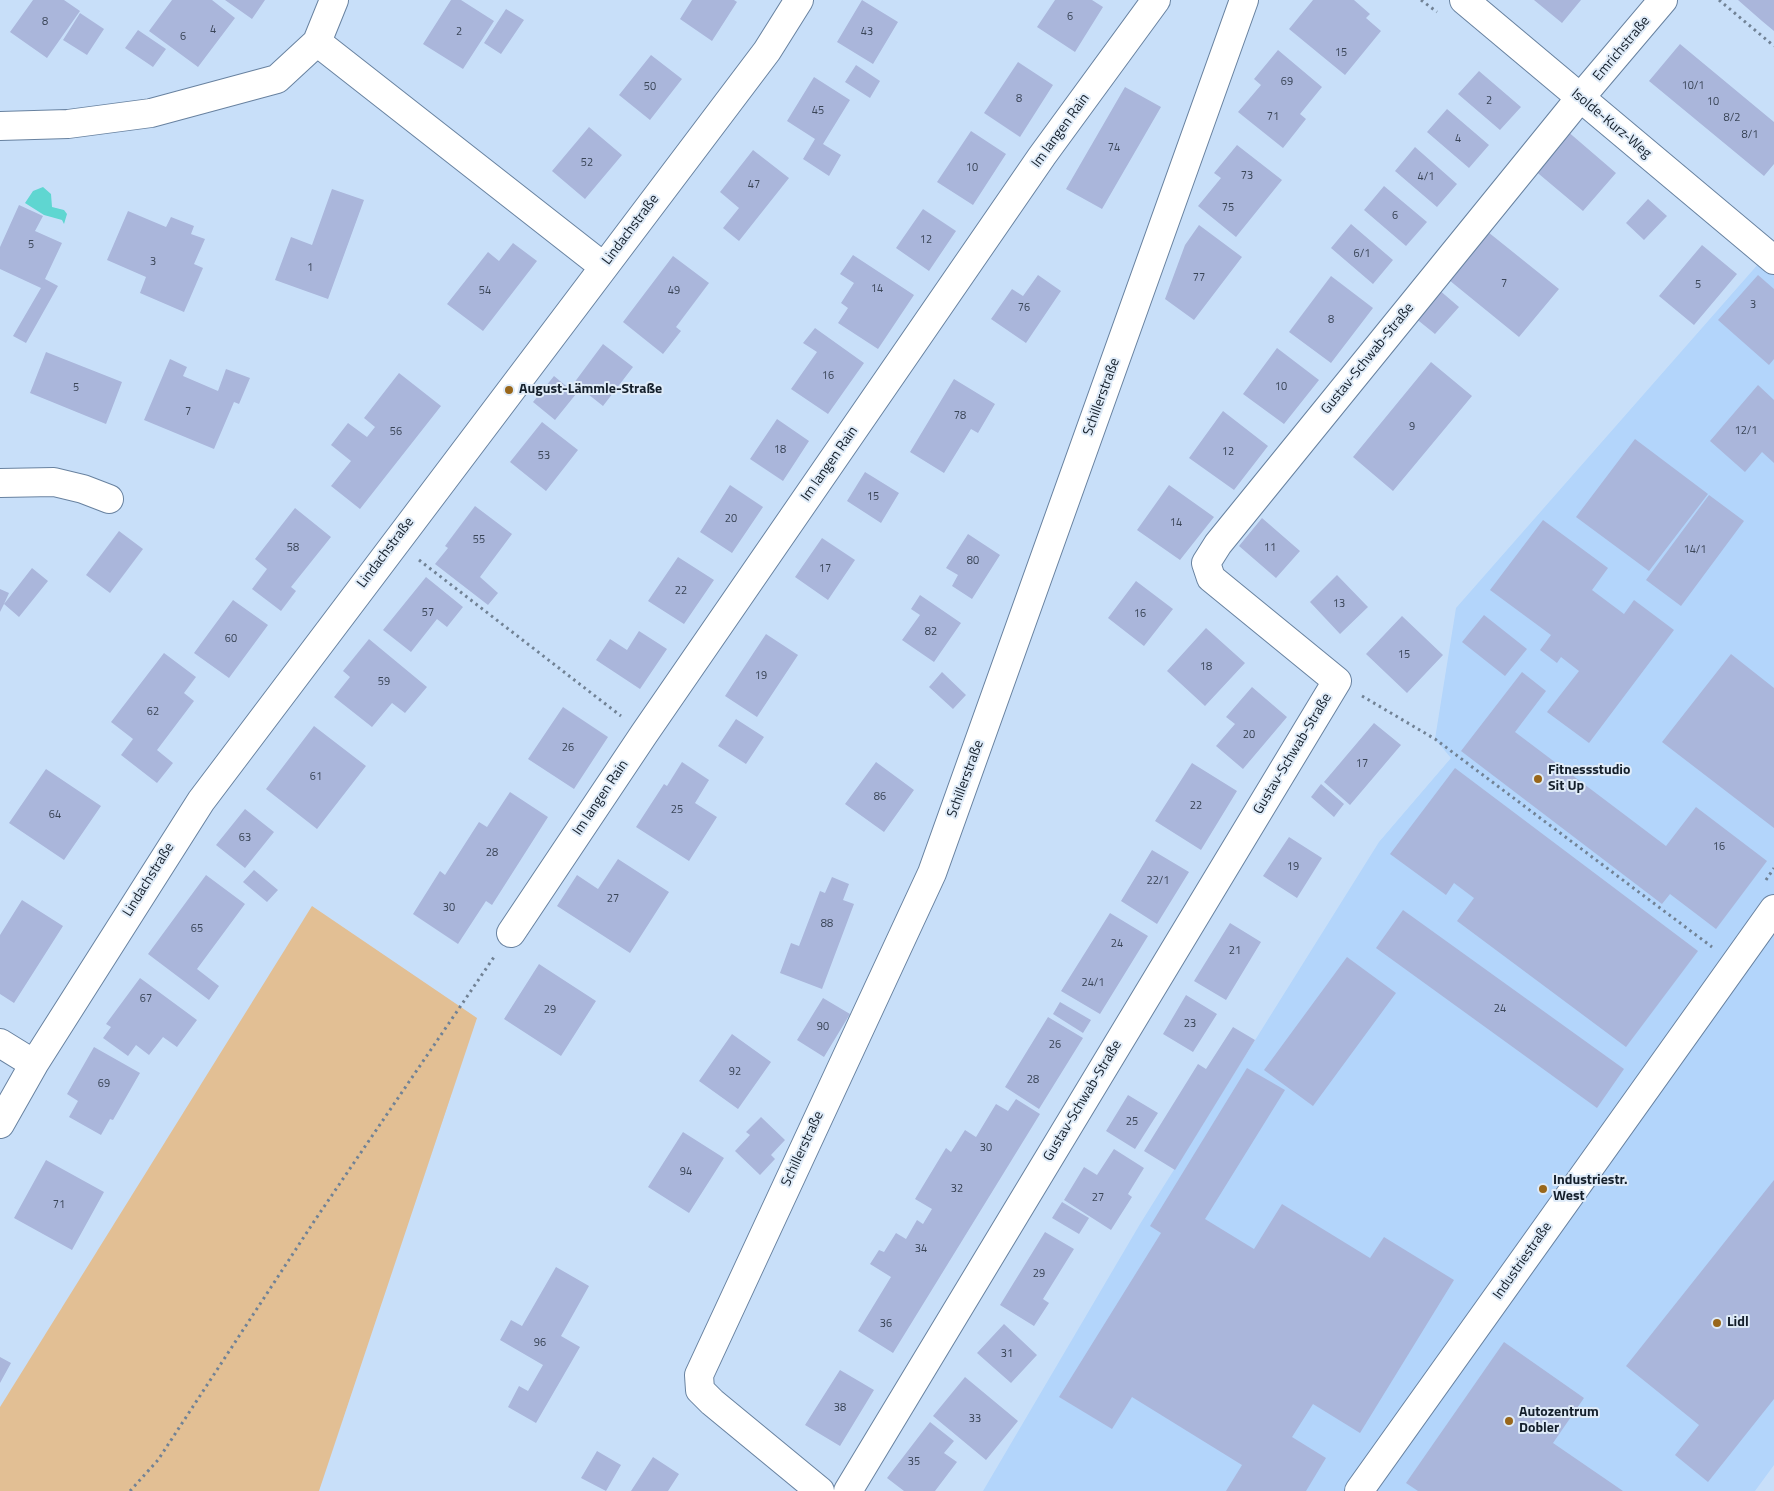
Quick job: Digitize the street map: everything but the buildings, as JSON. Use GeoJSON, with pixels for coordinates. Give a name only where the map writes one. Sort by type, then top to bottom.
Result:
{"type":"FeatureCollection","features":[{"type":"Feature","properties":{"kind":"street"},"geometry":{"type":"LineString","coordinates":[[0,126],[68,124],[161,110],[276,80],[317,42],[334,0]]}},
{"type":"Feature","properties":{"kind":"street","name":"Lindachstraße"},"geometry":{"type":"LineString","coordinates":[[0,1124],[34,1064],[201,800],[767,51],[799,0]]}},
{"type":"Feature","properties":{"kind":"street","name":"Im langen Rain"},"geometry":{"type":"LineString","coordinates":[[511,933],[644,734],[1042,156],[1156,0]]}},
{"type":"Feature","properties":{"kind":"street","name":"Schillerstraße"},"geometry":{"type":"LineString","coordinates":[[820,1491],[712,1402],[700,1390],[699,1375],[932,873],[1244,0]]}},
{"type":"Feature","properties":{"kind":"street","name":"Isolde-Kurz-Weg"},"geometry":{"type":"LineString","coordinates":[[1464,0],[1580,98],[1769,245]]}},
{"type":"Feature","properties":{"kind":"street","name":"Emrichstraße"},"geometry":{"type":"LineString","coordinates":[[1580,98],[1663,0]]}},
{"type":"Feature","properties":{"kind":"street"},"geometry":{"type":"LineString","coordinates":[[317,42],[604,267]]}},
{"type":"Feature","properties":{"kind":"street","name":"Gustav-Schwab-Straße"},"geometry":{"type":"LineString","coordinates":[[848,1491],[1337,681],[1212,578],[1206,564],[1218,544],[1580,98]]}},
{"type":"Feature","properties":{"kind":"street"},"geometry":{"type":"LineString","coordinates":[[0,482],[54,482],[83,488],[109,499]]}},
{"type":"Feature","properties":{"kind":"street","name":"Industriestraße"},"geometry":{"type":"LineString","coordinates":[[1359,1491],[1774,909]]}},
{"type":"Feature","properties":{"kind":"street"},"geometry":{"type":"LineString","coordinates":[[0,1043],[34,1064]]}},
{"type":"Feature","properties":{"kind":"path"},"geometry":{"type":"LineString","coordinates":[[1421,0],[1440,14]]}},
{"type":"Feature","properties":{"kind":"path"},"geometry":{"type":"LineString","coordinates":[[1720,0],[1774,46]]}},
{"type":"Feature","properties":{"kind":"path"},"geometry":{"type":"LineString","coordinates":[[395,542],[644,734]]}},
{"type":"Feature","properties":{"kind":"path"},"geometry":{"type":"LineString","coordinates":[[1337,681],[1435,739],[1716,950]]}},
{"type":"Feature","properties":{"kind":"path"},"geometry":{"type":"LineString","coordinates":[[130,1491],[158,1460],[315,1220],[511,933]]}},
{"type":"Feature","properties":{"kind":"shaded area"},"geometry":{"type":"Polygon","coordinates":[[[43,187],[51,194],[52,207],[64,210],[67,214],[64,224],[62,220],[44,215],[25,203],[33,191],[43,187]]]}},
{"type":"Feature","properties":{"kind":"shaded area"},"geometry":{"type":"Polygon","coordinates":[[[1774,246],[1774,1465],[1755,1491],[983,1491],[1140,1224],[1379,842],[1451,758],[1435,739],[1456,608],[1774,246]]]}},
{"type":"Feature","properties":{"kind":"shaded area"},"geometry":{"type":"Polygon","coordinates":[[[312,906],[477,1018],[319,1491],[0,1491],[0,1407],[312,906]]]}},
{"type":"Feature","properties":{"kind":"place","name":"August-Lämmle-Straße"},"geometry":{"type":"Point","coordinates":[509,390]}},
{"type":"Feature","properties":{"kind":"place","name":"Fitnessstudio Sit Up"},"geometry":{"type":"Point","coordinates":[1538,779]}},
{"type":"Feature","properties":{"kind":"place","name":"Industriestr. West"},"geometry":{"type":"Point","coordinates":[1543,1189]}},
{"type":"Feature","properties":{"kind":"place","name":"Lidl"},"geometry":{"type":"Point","coordinates":[1717,1323]}},
{"type":"Feature","properties":{"kind":"place","name":"Autozentrum Dobler"},"geometry":{"type":"Point","coordinates":[1509,1421]}}]}
